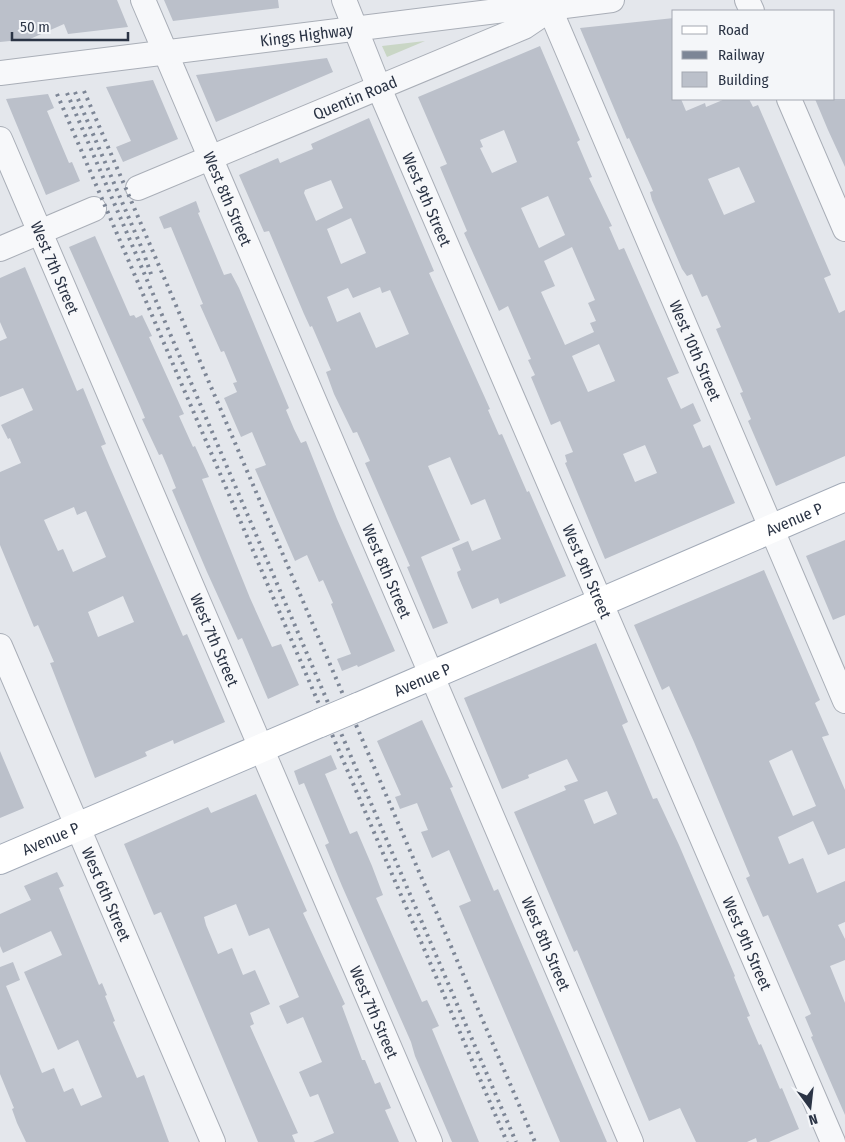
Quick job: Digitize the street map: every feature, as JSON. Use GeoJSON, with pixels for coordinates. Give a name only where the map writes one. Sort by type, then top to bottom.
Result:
{"type":"FeatureCollection","features":[{"type":"Feature","properties":{"kind":"main road","name":"Avenue P"},"geometry":{"type":"LineString","coordinates":[[0,860],[845,497]]}},
{"type":"Feature","properties":{"kind":"street","name":"West 8th Street"},"geometry":{"type":"LineString","coordinates":[[143,0],[631,1142]]}},
{"type":"Feature","properties":{"kind":"street","name":"West 9th Street"},"geometry":{"type":"LineString","coordinates":[[344,0],[379,88],[833,1142]]}},
{"type":"Feature","properties":{"kind":"street","name":"Kings Highway"},"geometry":{"type":"LineString","coordinates":[[0,73],[555,3],[612,0]]}},
{"type":"Feature","properties":{"kind":"street","name":"Quentin Road"},"geometry":{"type":"LineString","coordinates":[[138,188],[524,28],[555,3]]}},
{"type":"Feature","properties":{"kind":"street","name":"West 10th Street"},"geometry":{"type":"LineString","coordinates":[[555,3],[771,529],[845,701]]}},
{"type":"Feature","properties":{"kind":"street"},"geometry":{"type":"LineString","coordinates":[[789,100],[845,229]]}},
{"type":"Feature","properties":{"kind":"street","name":"West 7th Street"},"geometry":{"type":"LineString","coordinates":[[0,139],[430,1142]]}},
{"type":"Feature","properties":{"kind":"street"},"geometry":{"type":"LineString","coordinates":[[0,249],[94,209]]}},
{"type":"Feature","properties":{"kind":"street","name":"West 6th Street"},"geometry":{"type":"LineString","coordinates":[[0,646],[213,1142]]}},
{"type":"Feature","properties":{"kind":"green space"},"geometry":{"type":"Polygon","coordinates":[[[425,41],[387,57],[382,46],[425,41]]]}},
{"type":"Feature","properties":{"kind":"building"},"geometry":{"type":"Polygon","coordinates":[[[0,0],[117,0],[128,27],[68,34],[64,24],[30,39],[0,42],[0,0]]]}},
{"type":"Feature","properties":{"kind":"building"},"geometry":{"type":"Polygon","coordinates":[[[164,0],[278,0],[279,8],[173,21],[164,0]]]}},
{"type":"Feature","properties":{"kind":"building"},"geometry":{"type":"Polygon","coordinates":[[[672,18],[672,100],[681,100],[686,111],[705,103],[706,107],[723,100],[750,100],[753,107],[758,105],[831,275],[824,278],[839,313],[845,310],[845,456],[776,486],[748,421],[751,419],[740,393],[743,392],[716,329],[721,327],[707,295],[702,297],[692,274],[687,276],[682,269],[652,200],[650,192],[653,191],[629,138],[627,139],[580,28],[672,18]],[[739,167],[708,179],[724,215],[755,202],[739,167]]]}},
{"type":"Feature","properties":{"kind":"building"},"geometry":{"type":"Polygon","coordinates":[[[540,46],[580,140],[577,142],[592,177],[589,178],[612,226],[609,227],[619,250],[624,248],[679,373],[667,378],[681,409],[693,403],[701,421],[693,425],[703,448],[710,445],[735,503],[605,559],[565,463],[567,462],[565,455],[573,452],[560,421],[551,425],[531,377],[535,375],[528,360],[531,359],[508,306],[499,311],[464,233],[467,231],[440,167],[447,164],[418,97],[540,46]],[[504,130],[480,140],[483,147],[480,148],[492,173],[517,162],[504,130]],[[548,196],[521,208],[539,248],[565,235],[548,196]],[[572,247],[544,261],[555,286],[541,292],[565,345],[594,332],[590,323],[596,321],[588,303],[595,300],[572,247]],[[599,344],[572,356],[588,392],[615,381],[599,344]],[[645,445],[623,454],[635,482],[657,473],[645,445]]]}},
{"type":"Feature","properties":{"kind":"building"},"geometry":{"type":"Polygon","coordinates":[[[327,58],[333,72],[216,122],[196,75],[327,58]]]}},
{"type":"Feature","properties":{"kind":"building"},"geometry":{"type":"Polygon","coordinates":[[[153,80],[178,139],[123,162],[116,147],[131,141],[106,87],[153,80]]]}},
{"type":"Feature","properties":{"kind":"building"},"geometry":{"type":"Polygon","coordinates":[[[48,94],[54,108],[47,111],[69,163],[72,162],[80,181],[46,195],[6,99],[48,94]]]}},
{"type":"Feature","properties":{"kind":"building"},"geometry":{"type":"Polygon","coordinates":[[[845,99],[845,167],[815,100],[845,99]]]}},
{"type":"Feature","properties":{"kind":"building"},"geometry":{"type":"Polygon","coordinates":[[[369,118],[434,271],[429,273],[490,409],[488,410],[499,435],[502,434],[566,576],[500,604],[498,598],[472,609],[458,576],[457,572],[461,570],[452,548],[468,541],[472,551],[501,539],[485,499],[471,505],[450,457],[428,466],[460,540],[421,557],[448,623],[433,629],[407,567],[410,566],[365,463],[370,461],[357,432],[353,433],[334,394],[326,372],[331,370],[312,326],[310,327],[304,314],[269,231],[264,232],[239,175],[278,158],[280,163],[313,149],[311,144],[369,118]],[[331,180],[305,190],[304,193],[316,221],[343,208],[331,180]],[[351,218],[327,229],[341,264],[366,253],[351,218]],[[380,287],[353,298],[348,288],[327,297],[337,322],[360,312],[376,348],[409,334],[390,290],[382,293],[380,287]]]}},
{"type":"Feature","properties":{"kind":"building"},"geometry":{"type":"Polygon","coordinates":[[[196,201],[200,212],[198,213],[224,275],[231,273],[239,288],[289,408],[286,410],[294,429],[301,443],[306,441],[337,519],[395,651],[358,667],[357,665],[342,671],[337,659],[351,654],[331,604],[333,603],[323,580],[319,582],[307,555],[295,561],[255,469],[266,465],[252,432],[241,437],[224,398],[237,392],[233,383],[237,382],[224,351],[221,352],[200,305],[203,304],[171,227],[164,229],[159,217],[196,201]]]}},
{"type":"Feature","properties":{"kind":"building"},"geometry":{"type":"Polygon","coordinates":[[[95,236],[130,316],[134,315],[136,318],[142,315],[152,336],[149,337],[184,414],[179,416],[209,477],[202,479],[250,598],[272,647],[281,644],[299,685],[268,699],[242,638],[238,640],[207,572],[172,490],[176,488],[168,468],[162,454],[159,455],[142,419],[145,418],[140,406],[69,247],[95,236]]]}},
{"type":"Feature","properties":{"kind":"building"},"geometry":{"type":"Polygon","coordinates":[[[25,267],[77,391],[83,388],[106,444],[101,446],[109,465],[183,636],[187,634],[225,722],[174,744],[173,740],[145,752],[147,756],[95,778],[50,663],[54,662],[38,625],[34,627],[0,545],[0,472],[21,463],[10,438],[8,439],[1,425],[33,410],[23,388],[0,397],[0,341],[7,338],[0,322],[0,278],[25,267]],[[74,507],[44,520],[58,551],[63,549],[73,572],[106,557],[86,511],[77,515],[74,507]],[[123,596],[88,612],[98,637],[134,622],[123,596]]]}},
{"type":"Feature","properties":{"kind":"building"},"geometry":{"type":"Polygon","coordinates":[[[845,540],[845,615],[833,620],[806,556],[845,540]]]}},
{"type":"Feature","properties":{"kind":"building"},"geometry":{"type":"Polygon","coordinates":[[[764,570],[820,700],[815,703],[829,735],[822,737],[845,790],[845,848],[828,855],[813,821],[778,837],[789,864],[803,858],[817,893],[845,881],[845,922],[838,925],[845,939],[845,960],[830,966],[845,1003],[845,1115],[811,1037],[813,1036],[805,1017],[811,1014],[768,915],[763,917],[746,878],[750,876],[694,742],[669,686],[662,690],[634,625],[764,570]],[[792,750],[769,761],[793,816],[816,806],[792,750]]]}},
{"type":"Feature","properties":{"kind":"building"},"geometry":{"type":"Polygon","coordinates":[[[596,643],[628,722],[622,725],[653,799],[657,798],[679,845],[735,976],[750,1016],[747,1017],[780,1089],[782,1088],[799,1129],[769,1142],[757,1142],[756,1138],[747,1142],[696,1142],[680,1108],[649,1121],[577,950],[574,952],[514,812],[566,790],[564,786],[578,781],[567,759],[528,775],[529,778],[502,789],[464,698],[596,643]],[[607,791],[584,800],[594,824],[617,814],[607,791]]]}},
{"type":"Feature","properties":{"kind":"building"},"geometry":{"type":"Polygon","coordinates":[[[422,720],[453,787],[450,788],[494,891],[498,889],[607,1142],[560,1142],[459,906],[471,901],[449,850],[432,858],[421,832],[428,830],[417,803],[400,809],[395,797],[401,795],[377,741],[422,720]]]}},
{"type":"Feature","properties":{"kind":"building"},"geometry":{"type":"Polygon","coordinates":[[[0,751],[24,808],[0,818],[0,751]]]}},
{"type":"Feature","properties":{"kind":"building"},"geometry":{"type":"Polygon","coordinates":[[[331,755],[337,769],[325,774],[350,834],[357,831],[383,895],[376,898],[422,1002],[427,1000],[439,1026],[432,1029],[479,1142],[452,1142],[415,1056],[411,1042],[325,845],[329,843],[304,783],[299,785],[294,771],[331,755]]]}},
{"type":"Feature","properties":{"kind":"building"},"geometry":{"type":"Polygon","coordinates":[[[256,794],[307,911],[303,913],[345,1004],[342,1006],[362,1060],[365,1060],[375,1084],[380,1082],[391,1108],[385,1110],[399,1142],[313,1142],[334,1133],[318,1094],[310,1097],[299,1072],[322,1062],[303,1017],[287,1024],[279,1006],[299,997],[269,928],[249,936],[236,904],[204,917],[206,925],[218,954],[232,948],[243,975],[255,970],[270,1004],[250,1013],[254,1024],[250,1026],[298,1133],[292,1135],[295,1142],[258,1142],[161,912],[154,915],[124,844],[208,807],[211,813],[256,794]]]}},
{"type":"Feature","properties":{"kind":"building"},"geometry":{"type":"Polygon","coordinates":[[[57,872],[64,886],[59,888],[99,985],[102,983],[107,995],[105,996],[115,1021],[113,1022],[137,1078],[144,1075],[169,1142],[26,1142],[17,1123],[12,1109],[14,1108],[0,1074],[0,967],[13,962],[20,980],[6,986],[42,1073],[54,1068],[64,1092],[73,1088],[81,1106],[102,1097],[78,1040],[58,1050],[24,972],[62,955],[51,931],[3,953],[0,946],[0,914],[31,900],[24,886],[57,872]]]}},
{"type":"Feature","properties":{"kind":"railway"},"geometry":{"type":"LineString","coordinates":[[84,91],[535,1142]]}},
{"type":"Feature","properties":{"kind":"railway"},"geometry":{"type":"LineString","coordinates":[[75,92],[143,251],[152,277]]}},
{"type":"Feature","properties":{"kind":"railway"},"geometry":{"type":"LineString","coordinates":[[67,93],[516,1142]]}},
{"type":"Feature","properties":{"kind":"railway"},"geometry":{"type":"LineString","coordinates":[[57,94],[507,1142]]}}]}
